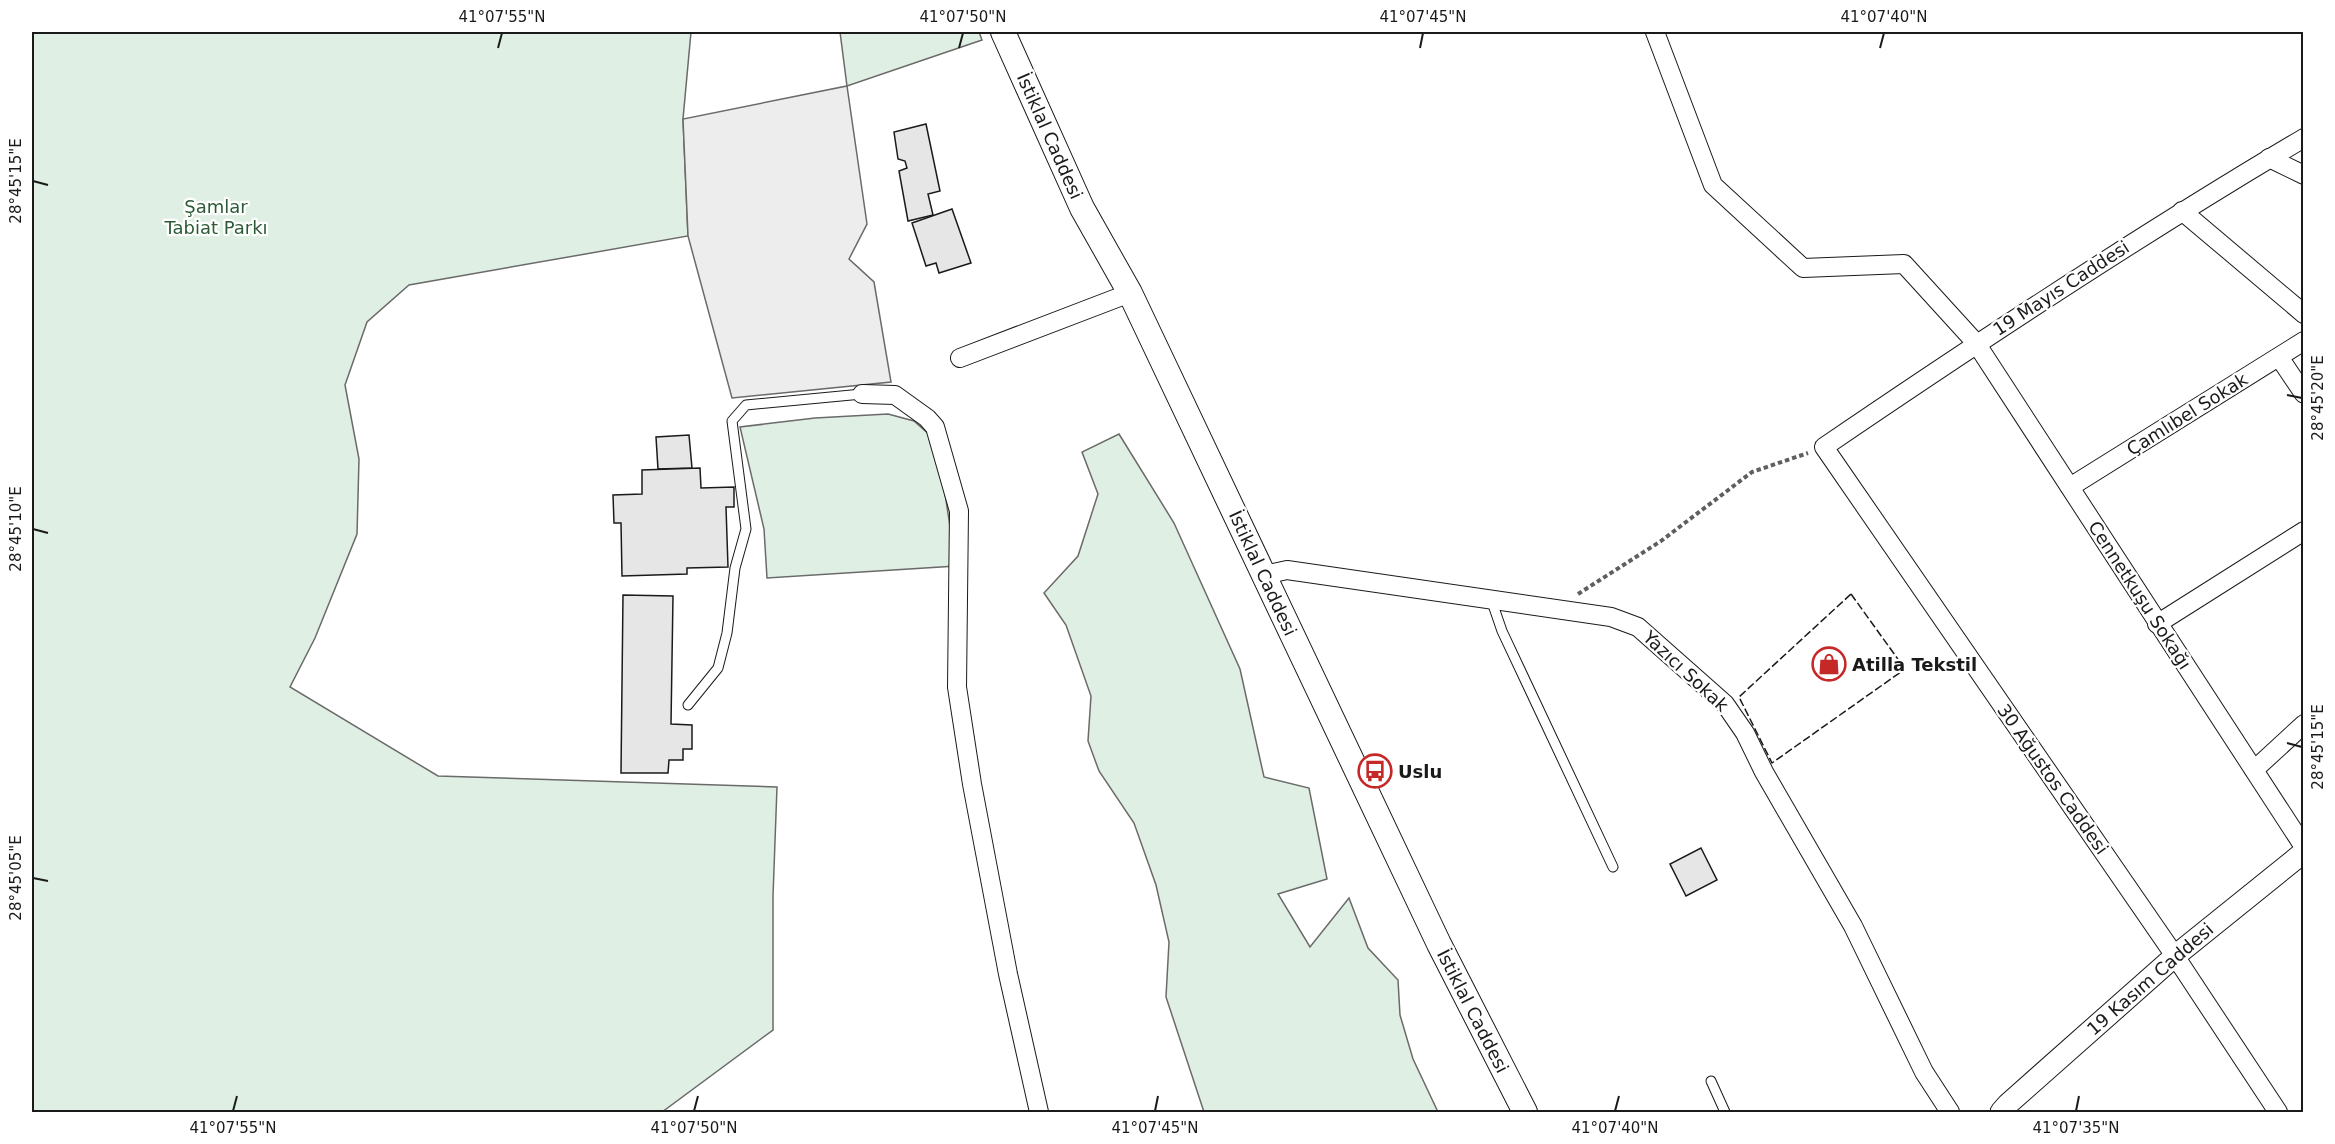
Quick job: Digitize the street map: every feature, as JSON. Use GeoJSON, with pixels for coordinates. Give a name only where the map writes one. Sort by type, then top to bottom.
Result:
{"type":"FeatureCollection","features":[{"type":"Feature","properties":{"kind":"main road","name":"İstiklal Caddesi"},"geometry":{"type":"LineString","coordinates":[[1003,32],[1082,208],[1130,293],[1439,944],[1525,1113]]}},
{"type":"Feature","properties":{"kind":"street","name":"Cennetkuşu Sokağı"},"geometry":{"type":"LineString","coordinates":[[1655,32],[1713,185],[1803,268],[1904,264],[1976,343],[2304,847]]}},
{"type":"Feature","properties":{"kind":"street","name":"19 Mayıs Caddesi"},"geometry":{"type":"LineString","coordinates":[[1824,447],[1976,343],[2182,211],[2304,138]]}},
{"type":"Feature","properties":{"kind":"street"},"geometry":{"type":"LineString","coordinates":[[2269,158],[2304,175]]}},
{"type":"Feature","properties":{"kind":"street"},"geometry":{"type":"LineString","coordinates":[[2182,211],[2304,314]]}},
{"type":"Feature","properties":{"kind":"street"},"geometry":{"type":"LineString","coordinates":[[960,358],[1130,293]]}},
{"type":"Feature","properties":{"kind":"street","name":"Çamlıbel Sokak"},"geometry":{"type":"LineString","coordinates":[[2070,486],[2304,341]]}},
{"type":"Feature","properties":{"kind":"street"},"geometry":{"type":"LineString","coordinates":[[2278,357],[2304,394]]}},
{"type":"Feature","properties":{"kind":"street"},"geometry":{"type":"LineString","coordinates":[[862,394],[896,395],[927,418],[935,427],[959,511],[957,687],[972,784],[1008,974],[1040,1113]]}},
{"type":"Feature","properties":{"kind":"street","name":"30 Ağustos Caddesi"},"geometry":{"type":"LineString","coordinates":[[1824,447],[2175,956],[2278,1113]]}},
{"type":"Feature","properties":{"kind":"street"},"geometry":{"type":"LineString","coordinates":[[2157,624],[2304,531]]}},
{"type":"Feature","properties":{"kind":"street","name":"Yazıcı Sokak"},"geometry":{"type":"LineString","coordinates":[[1264,574],[1287,570],[1611,617],[1638,627],[1725,704],[1745,733],[1764,772],[1854,926],[1924,1072],[1950,1113]]}},
{"type":"Feature","properties":{"kind":"street"},"geometry":{"type":"LineString","coordinates":[[2254,770],[2304,724]]}},
{"type":"Feature","properties":{"kind":"street","name":"19 Kasım Caddesi"},"geometry":{"type":"LineString","coordinates":[[2001,1113],[2008,1104],[2175,956],[2304,852]]}},
{"type":"Feature","properties":{"kind":"lane"},"geometry":{"type":"LineString","coordinates":[[688,705],[718,668],[727,633],[735,568],[746,529],[732,421],[746,405],[862,394]]}},
{"type":"Feature","properties":{"kind":"lane"},"geometry":{"type":"LineString","coordinates":[[1491,599],[1502,631],[1613,867]]}},
{"type":"Feature","properties":{"kind":"lane"},"geometry":{"type":"LineString","coordinates":[[1711,1081],[1725,1113]]}},
{"type":"Feature","properties":{"kind":"path"},"geometry":{"type":"LineString","coordinates":[[1555,608],[1661,541],[1752,472],[1824,447]]}},
{"type":"Feature","properties":{"kind":"green space","name":"Şamlar Tabiat Parkı"},"geometry":{"type":"Polygon","coordinates":[[[32,32],[691,32],[683,119],[688,236],[409,285],[367,322],[345,385],[359,459],[357,534],[315,638],[290,687],[438,776],[777,787],[773,896],[773,1030],[662,1112],[32,1112],[32,32]]]}},
{"type":"Feature","properties":{"kind":"green space"},"geometry":{"type":"Polygon","coordinates":[[[840,32],[979,32],[982,40],[847,86],[840,32]]]}},
{"type":"Feature","properties":{"kind":"green space"},"geometry":{"type":"Polygon","coordinates":[[[888,414],[914,421],[932,437],[944,487],[956,566],[767,578],[764,529],[740,427],[815,418],[888,414]]]}},
{"type":"Feature","properties":{"kind":"green space"},"geometry":{"type":"Polygon","coordinates":[[[1119,434],[1174,523],[1240,669],[1264,777],[1309,788],[1327,879],[1278,894],[1310,947],[1349,898],[1368,948],[1398,980],[1400,1015],[1413,1059],[1438,1112],[1204,1112],[1166,997],[1169,942],[1156,885],[1134,823],[1099,771],[1088,741],[1091,696],[1066,625],[1044,593],[1078,556],[1098,494],[1082,452],[1119,434]]]}},
{"type":"Feature","properties":{"kind":"shaded area"},"geometry":{"type":"Polygon","coordinates":[[[847,86],[867,224],[849,259],[874,282],[891,382],[732,398],[688,236],[683,119],[847,86]]]}},
{"type":"Feature","properties":{"kind":"building"},"geometry":{"type":"Polygon","coordinates":[[[926,124],[940,191],[928,194],[933,215],[908,221],[899,171],[907,168],[905,161],[898,159],[894,132],[926,124]]]}},
{"type":"Feature","properties":{"kind":"building"},"geometry":{"type":"Polygon","coordinates":[[[952,209],[971,263],[939,273],[936,263],[926,266],[912,223],[952,209]]]}},
{"type":"Feature","properties":{"kind":"building"},"geometry":{"type":"Polygon","coordinates":[[[689,435],[692,468],[658,469],[656,437],[689,435]]]}},
{"type":"Feature","properties":{"kind":"building"},"geometry":{"type":"Polygon","coordinates":[[[700,468],[701,488],[734,487],[734,507],[726,507],[728,567],[687,568],[687,574],[622,576],[621,523],[614,523],[613,495],[642,494],[642,470],[700,468]]]}},
{"type":"Feature","properties":{"kind":"building"},"geometry":{"type":"Polygon","coordinates":[[[623,595],[673,596],[671,724],[692,725],[692,749],[683,749],[683,760],[669,760],[668,773],[621,773],[623,595]]]}},
{"type":"Feature","properties":{"kind":"building"},"geometry":{"type":"Polygon","coordinates":[[[1701,848],[1717,880],[1686,896],[1670,864],[1701,848]]]}},
{"type":"Feature","properties":{"kind":"fence"},"geometry":{"type":"LineString","coordinates":[[1851,594],[1905,669],[1772,763],[1739,697],[1851,594]]}},
{"type":"Feature","properties":{"kind":"place","name":"Atilla Tekstil"},"geometry":{"type":"Point","coordinates":[1829,664]}},
{"type":"Feature","properties":{"kind":"place","name":"Uslu"},"geometry":{"type":"Point","coordinates":[1375,771]}}]}
